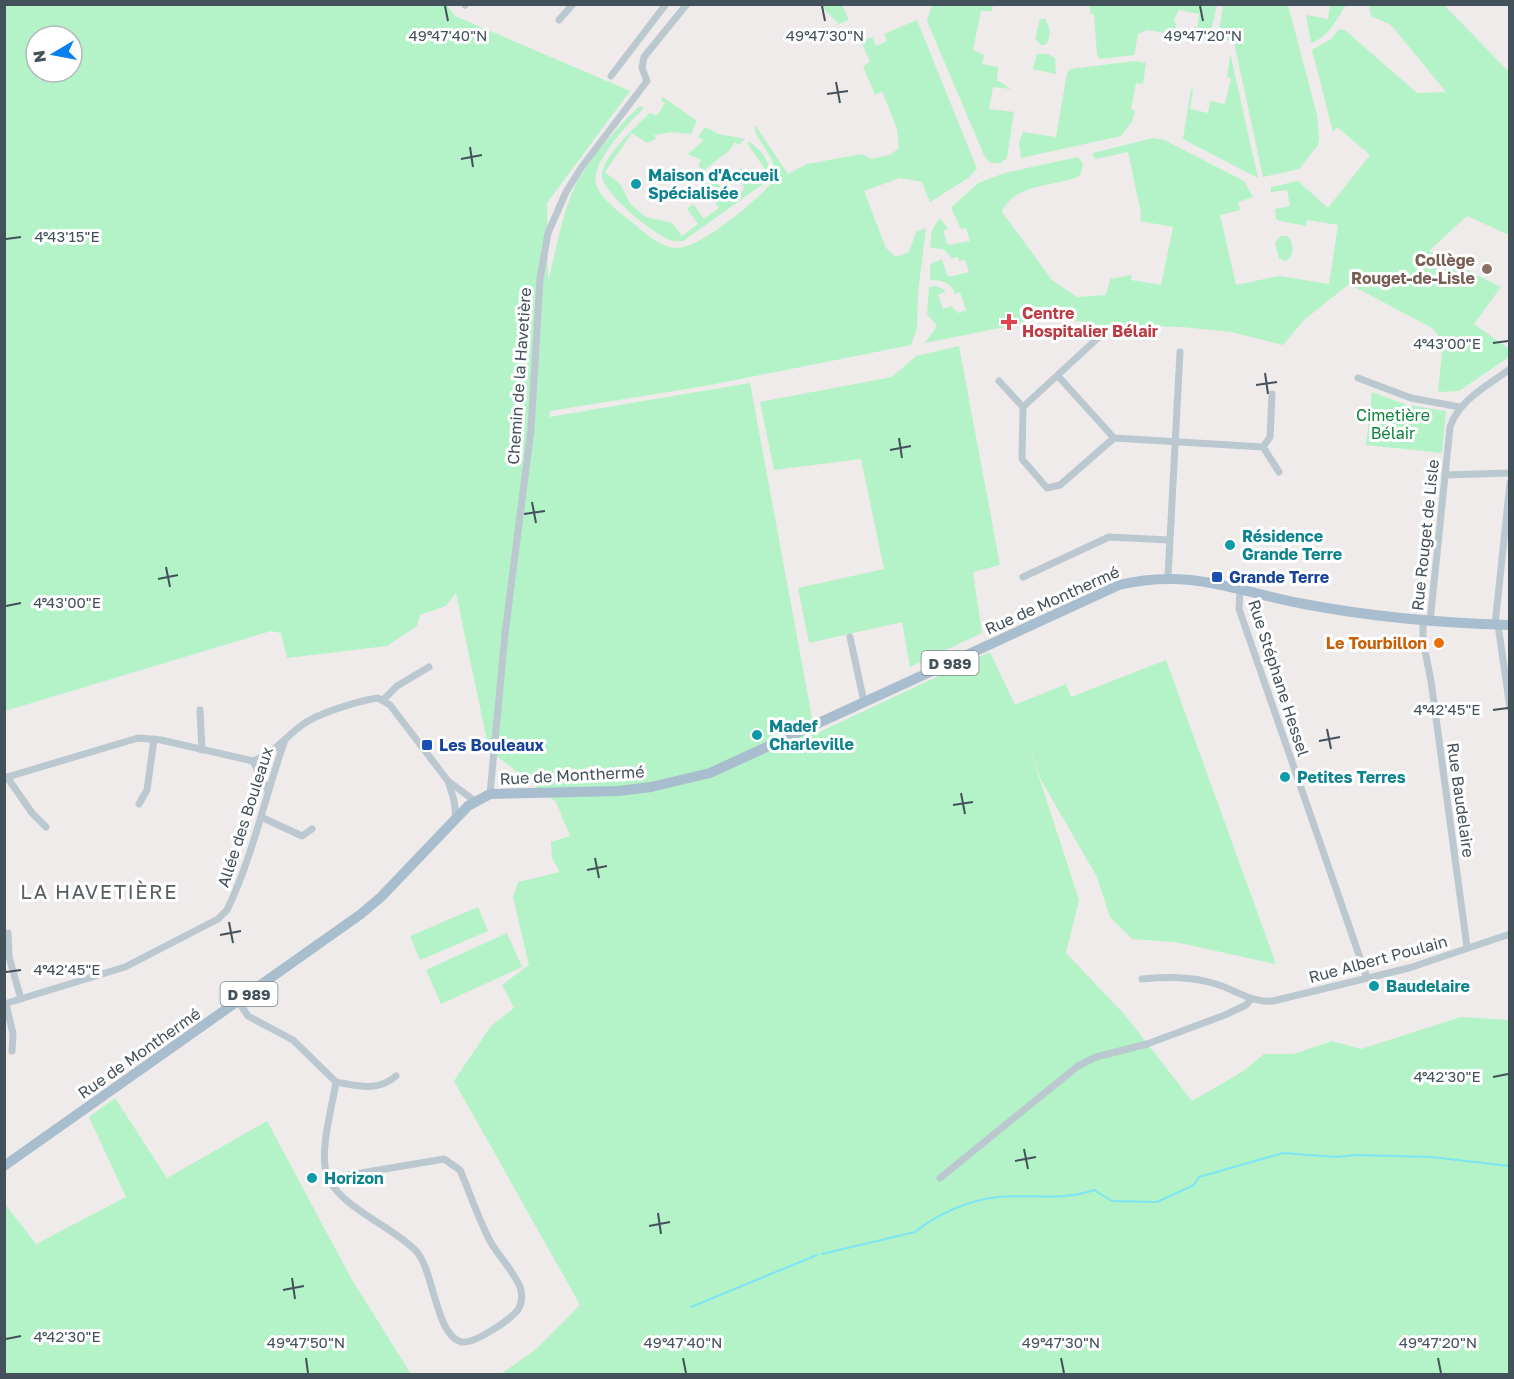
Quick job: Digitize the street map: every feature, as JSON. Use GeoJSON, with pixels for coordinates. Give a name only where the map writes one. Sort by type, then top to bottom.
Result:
{"type":"FeatureCollection","features":[{"type":"Feature","properties":{"kind":"main road","name":"Rue de Monthermé"},"geometry":{"type":"LineString","coordinates":[[4,1166],[374,903],[475,801],[490,794],[618,791],[651,787],[702,775],[748,758],[1119,585],[1168,577],[1193,578],[1306,605],[1427,622],[1501,625]]}},
{"type":"Feature","properties":{"kind":"street"},"geometry":{"type":"LineString","coordinates":[[559,20],[573,4]]}},
{"type":"Feature","properties":{"kind":"street"},"geometry":{"type":"LineString","coordinates":[[611,76],[668,4],[679,14]]}},
{"type":"Feature","properties":{"kind":"street","name":"Chemin de la Havetière"},"geometry":{"type":"LineString","coordinates":[[490,794],[505,634],[531,429],[540,279],[548,233],[581,168],[647,81],[642,68],[644,57],[687,4]]}},
{"type":"Feature","properties":{"kind":"street"},"geometry":{"type":"LineString","coordinates":[[1023,407],[1100,336]]}},
{"type":"Feature","properties":{"kind":"street"},"geometry":{"type":"LineString","coordinates":[[1168,577],[1180,352]]}},
{"type":"Feature","properties":{"kind":"street"},"geometry":{"type":"LineString","coordinates":[[1358,378],[1411,398],[1460,407],[1509,369]]}},
{"type":"Feature","properties":{"kind":"street"},"geometry":{"type":"LineString","coordinates":[[1058,376],[1114,438]]}},
{"type":"Feature","properties":{"kind":"street"},"geometry":{"type":"LineString","coordinates":[[999,381],[1023,407],[1022,459],[1047,488],[1060,485],[1114,438],[1263,447]]}},
{"type":"Feature","properties":{"kind":"street"},"geometry":{"type":"LineString","coordinates":[[1263,447],[1270,437],[1272,394]]}},
{"type":"Feature","properties":{"kind":"street","name":"Rue Rouget de Lisle"},"geometry":{"type":"LineString","coordinates":[[1427,622],[1450,427],[1455,412],[1460,407]]}},
{"type":"Feature","properties":{"kind":"street"},"geometry":{"type":"LineString","coordinates":[[1263,447],[1279,472]]}},
{"type":"Feature","properties":{"kind":"street"},"geometry":{"type":"LineString","coordinates":[[1445,475],[1509,473]]}},
{"type":"Feature","properties":{"kind":"street"},"geometry":{"type":"LineString","coordinates":[[1509,483],[1501,625],[1509,708]]}},
{"type":"Feature","properties":{"kind":"street"},"geometry":{"type":"LineString","coordinates":[[1023,577],[1109,537],[1169,540]]}},
{"type":"Feature","properties":{"kind":"street","name":"Rue Stéphane Hessel"},"geometry":{"type":"LineString","coordinates":[[1240,590],[1239,609],[1366,978]]}},
{"type":"Feature","properties":{"kind":"street","name":"Rue Baudelaire"},"geometry":{"type":"LineString","coordinates":[[1427,622],[1423,641],[1431,681],[1467,947]]}},
{"type":"Feature","properties":{"kind":"street"},"geometry":{"type":"LineString","coordinates":[[850,637],[864,702]]}},
{"type":"Feature","properties":{"kind":"street"},"geometry":{"type":"LineString","coordinates":[[429,667],[396,686],[384,700],[448,781],[475,801]]}},
{"type":"Feature","properties":{"kind":"street","name":"Allée des Bouleaux"},"geometry":{"type":"LineString","coordinates":[[253,761],[270,755],[304,723],[363,700],[378,698],[384,700]]}},
{"type":"Feature","properties":{"kind":"street"},"geometry":{"type":"LineString","coordinates":[[200,710],[202,750]]}},
{"type":"Feature","properties":{"kind":"street"},"geometry":{"type":"LineString","coordinates":[[46,827],[32,813],[6,777],[138,738],[154,739],[253,761],[267,789]]}},
{"type":"Feature","properties":{"kind":"street"},"geometry":{"type":"LineString","coordinates":[[139,804],[147,789],[154,739]]}},
{"type":"Feature","properties":{"kind":"street","name":"Allée des Bouleaux"},"geometry":{"type":"LineString","coordinates":[[5,1004],[125,967],[218,919],[227,910],[232,900],[285,740]]}},
{"type":"Feature","properties":{"kind":"street"},"geometry":{"type":"LineString","coordinates":[[448,781],[454,800],[456,819]]}},
{"type":"Feature","properties":{"kind":"street"},"geometry":{"type":"LineString","coordinates":[[261,818],[302,836],[312,829]]}},
{"type":"Feature","properties":{"kind":"street"},"geometry":{"type":"LineString","coordinates":[[8,933],[9,957],[21,999]]}},
{"type":"Feature","properties":{"kind":"street","name":"Rue Albert Poulain"},"geometry":{"type":"LineString","coordinates":[[1251,999],[1273,1001],[1366,978],[1443,957],[1509,934]]}},
{"type":"Feature","properties":{"kind":"street"},"geometry":{"type":"LineString","coordinates":[[940,1178],[1078,1066],[1096,1057],[1147,1044],[1225,1015],[1246,1005],[1251,999],[1218,984],[1198,979],[1142,979]]}},
{"type":"Feature","properties":{"kind":"street"},"geometry":{"type":"LineString","coordinates":[[238,1001],[248,1016],[293,1040],[336,1082],[374,1087],[387,1084],[396,1076]]}},
{"type":"Feature","properties":{"kind":"street"},"geometry":{"type":"LineString","coordinates":[[5,1004],[13,1034],[12,1051]]}},
{"type":"Feature","properties":{"kind":"street"},"geometry":{"type":"LineString","coordinates":[[326,1174],[343,1176],[444,1159],[454,1163],[460,1170],[490,1241],[520,1287],[521,1304],[516,1312],[480,1338],[462,1342],[453,1338],[445,1329],[430,1277],[418,1253],[335,1189],[326,1174],[324,1158],[336,1082]]}},
{"type":"Feature","properties":{"kind":"green space"},"geometry":{"type":"Polygon","coordinates":[[[1089,4],[1217,5],[1209,40],[1196,38],[1199,14],[1179,10],[1174,19],[1176,28],[1180,29],[1178,35],[1147,30],[1138,34],[1134,55],[1100,59],[1097,55],[1094,14],[1091,14],[1089,4]]]}},
{"type":"Feature","properties":{"kind":"green space"},"geometry":{"type":"Polygon","coordinates":[[[5,5],[447,5],[455,16],[630,91],[547,203],[548,281],[564,215],[577,182],[602,146],[640,106],[644,108],[611,145],[598,167],[597,187],[618,211],[653,239],[670,247],[687,246],[715,231],[744,209],[776,178],[772,161],[757,136],[755,125],[788,174],[807,164],[862,154],[871,159],[890,155],[899,148],[897,129],[882,91],[875,95],[863,66],[870,62],[861,41],[872,37],[876,46],[887,41],[884,34],[917,20],[977,169],[968,178],[930,202],[922,182],[900,178],[864,191],[886,248],[896,257],[909,252],[916,232],[926,228],[918,293],[917,328],[911,345],[705,386],[550,411],[549,417],[750,383],[815,734],[990,652],[1015,705],[1066,684],[1071,697],[1166,660],[1276,964],[1175,942],[1132,939],[1110,917],[1097,877],[1041,780],[1026,737],[1079,900],[1066,953],[1125,1015],[1192,1101],[1242,1072],[1264,1054],[1293,1054],[1332,1041],[1361,1049],[1461,1017],[1509,1020],[1509,1374],[501,1374],[535,1350],[580,1305],[454,1081],[491,1026],[514,1008],[502,985],[529,965],[513,897],[518,882],[560,872],[552,858],[551,842],[570,836],[556,802],[489,750],[456,593],[446,606],[420,615],[417,626],[387,646],[287,658],[281,633],[271,631],[5,711],[5,5]]]}},
{"type":"Feature","properties":{"kind":"green space"},"geometry":{"type":"Polygon","coordinates":[[[820,5],[842,5],[849,20],[839,24],[820,5]]]}},
{"type":"Feature","properties":{"kind":"green space"},"geometry":{"type":"Polygon","coordinates":[[[932,5],[993,5],[992,11],[981,11],[973,50],[984,55],[982,64],[998,67],[997,80],[1011,89],[993,87],[989,109],[1014,112],[1007,158],[1000,163],[990,163],[984,155],[927,21],[932,5]]]}},
{"type":"Feature","properties":{"kind":"green space"},"geometry":{"type":"Polygon","coordinates":[[[1223,5],[1288,5],[1317,115],[1319,137],[1318,145],[1299,169],[1263,177],[1234,42],[1218,37],[1223,5]]]}},
{"type":"Feature","properties":{"kind":"green space"},"geometry":{"type":"Polygon","coordinates":[[[1330,5],[1346,5],[1327,32],[1311,43],[1306,15],[1328,19],[1330,5]]]}},
{"type":"Feature","properties":{"kind":"green space"},"geometry":{"type":"Polygon","coordinates":[[[1369,5],[1444,5],[1509,72],[1509,235],[1467,216],[1429,251],[1501,287],[1474,324],[1509,349],[1509,357],[1459,391],[1438,392],[1443,341],[1432,328],[1349,284],[1304,320],[1283,345],[1232,332],[1182,327],[1099,325],[1054,317],[925,343],[937,326],[927,314],[929,287],[937,286],[946,291],[938,295],[943,309],[951,306],[958,313],[966,310],[960,292],[955,294],[945,282],[930,280],[930,264],[942,259],[948,277],[969,272],[965,260],[959,261],[958,257],[952,258],[943,249],[930,248],[932,230],[940,218],[948,229],[943,231],[948,245],[970,241],[966,228],[961,229],[951,208],[978,183],[1005,173],[1078,157],[1083,164],[1080,176],[1025,191],[1008,203],[1002,212],[1052,280],[1077,297],[1106,295],[1110,279],[1132,275],[1131,280],[1161,285],[1173,227],[1140,221],[1141,213],[1128,152],[1096,159],[1092,155],[1153,138],[1164,140],[1244,181],[1253,197],[1238,202],[1240,210],[1220,215],[1236,285],[1279,276],[1329,284],[1338,225],[1307,220],[1306,226],[1280,221],[1276,219],[1275,209],[1290,206],[1287,190],[1271,192],[1271,187],[1298,181],[1328,208],[1370,155],[1337,127],[1333,132],[1312,50],[1331,39],[1339,29],[1346,31],[1417,93],[1446,92],[1391,25],[1371,16],[1369,5]]]}},
{"type":"Feature","properties":{"kind":"green space"},"geometry":{"type":"Polygon","coordinates":[[[1040,19],[1045,19],[1049,28],[1049,39],[1045,45],[1041,45],[1035,39],[1040,19]]]}},
{"type":"Feature","properties":{"kind":"green space"},"geometry":{"type":"Polygon","coordinates":[[[1037,54],[1048,54],[1055,58],[1056,74],[1033,69],[1037,54]]]}},
{"type":"Feature","properties":{"kind":"green space"},"geometry":{"type":"Polygon","coordinates":[[[1230,56],[1258,178],[1183,139],[1191,89],[1193,89],[1190,109],[1208,113],[1210,101],[1225,104],[1231,78],[1227,77],[1230,56]]]}},
{"type":"Feature","properties":{"kind":"green space"},"geometry":{"type":"Polygon","coordinates":[[[1135,61],[1146,63],[1143,84],[1136,83],[1131,109],[1135,111],[1132,121],[1121,136],[1021,158],[1019,143],[1023,132],[1056,137],[1067,73],[1070,69],[1135,61]]]}},
{"type":"Feature","properties":{"kind":"green space"},"geometry":{"type":"Polygon","coordinates":[[[663,97],[697,121],[691,134],[673,132],[654,135],[656,139],[647,143],[632,133],[605,172],[621,185],[630,204],[646,217],[672,223],[682,236],[698,224],[687,209],[693,204],[704,219],[719,208],[703,185],[713,177],[730,200],[745,189],[735,173],[741,168],[752,183],[767,172],[747,143],[750,142],[763,154],[769,169],[767,181],[683,241],[666,238],[643,223],[619,202],[604,182],[602,174],[609,158],[629,133],[650,113],[657,116],[665,103],[661,100],[663,97]]]}},
{"type":"Feature","properties":{"kind":"green space"},"geometry":{"type":"Polygon","coordinates":[[[705,127],[719,134],[745,139],[738,145],[735,142],[729,151],[704,170],[698,166],[701,160],[688,154],[704,140],[698,137],[705,127]]]}},
{"type":"Feature","properties":{"kind":"green space"},"geometry":{"type":"Polygon","coordinates":[[[1281,236],[1287,236],[1292,245],[1291,255],[1286,261],[1279,259],[1275,242],[1281,236]]]}},
{"type":"Feature","properties":{"kind":"green space"},"geometry":{"type":"Polygon","coordinates":[[[959,346],[1000,565],[973,572],[982,633],[910,667],[902,622],[809,643],[798,588],[884,569],[861,459],[774,470],[760,402],[892,377],[916,356],[959,346]]]}},
{"type":"Feature","properties":{"kind":"green space","name":"Cimetière Bélair"},"geometry":{"type":"Polygon","coordinates":[[[1372,392],[1407,405],[1446,411],[1442,453],[1366,445],[1372,392]]]}},
{"type":"Feature","properties":{"kind":"green space"},"geometry":{"type":"Polygon","coordinates":[[[478,907],[488,931],[420,960],[410,936],[478,907]]]}},
{"type":"Feature","properties":{"kind":"green space"},"geometry":{"type":"Polygon","coordinates":[[[507,933],[522,967],[441,1004],[426,970],[507,933]]]}},
{"type":"Feature","properties":{"kind":"green space"},"geometry":{"type":"Polygon","coordinates":[[[115,1098],[167,1178],[267,1121],[352,1280],[411,1374],[5,1374],[5,1204],[36,1244],[126,1197],[89,1117],[115,1098]]]}},
{"type":"Feature","properties":{"kind":"waterway"},"geometry":{"type":"LineString","coordinates":[[822,1254],[915,1232],[953,1209],[975,1201],[998,1197],[1071,1195],[1094,1190],[1112,1201],[1157,1202],[1194,1185],[1199,1177],[1283,1153],[1336,1157],[1356,1155],[1431,1157],[1510,1166]]}},
{"type":"Feature","properties":{"kind":"waterway"},"geometry":{"type":"LineString","coordinates":[[691,1307],[817,1255]]}},
{"type":"Feature","properties":{"kind":"place","name":"Maison d'Accueil Spécialisée"},"geometry":{"type":"Point","coordinates":[636,184]}},
{"type":"Feature","properties":{"kind":"place","name":"Collège Rouget-de-Lisle"},"geometry":{"type":"Point","coordinates":[1487,269]}},
{"type":"Feature","properties":{"kind":"place","name":"Centre Hospitalier Bélair"},"geometry":{"type":"Point","coordinates":[1009,322]}},
{"type":"Feature","properties":{"kind":"place","name":"Résidence Grande Terre"},"geometry":{"type":"Point","coordinates":[1230,545]}},
{"type":"Feature","properties":{"kind":"place","name":"Grande Terre"},"geometry":{"type":"Point","coordinates":[1217,577]}},
{"type":"Feature","properties":{"kind":"place","name":"Le Tourbillon"},"geometry":{"type":"Point","coordinates":[1439,643]}},
{"type":"Feature","properties":{"kind":"place","name":"Madef Charleville"},"geometry":{"type":"Point","coordinates":[757,735]}},
{"type":"Feature","properties":{"kind":"place","name":"Les Bouleaux"},"geometry":{"type":"Point","coordinates":[427,745]}},
{"type":"Feature","properties":{"kind":"place","name":"Petites Terres"},"geometry":{"type":"Point","coordinates":[1285,777]}},
{"type":"Feature","properties":{"kind":"place","name":"Baudelaire"},"geometry":{"type":"Point","coordinates":[1374,986]}},
{"type":"Feature","properties":{"kind":"place","name":"Horizon"},"geometry":{"type":"Point","coordinates":[312,1178]}},
{"type":"Feature","properties":{"kind":"district","name":"LA HAVETIÈRE"},"geometry":{"type":"Point","coordinates":[99,891]}}]}
